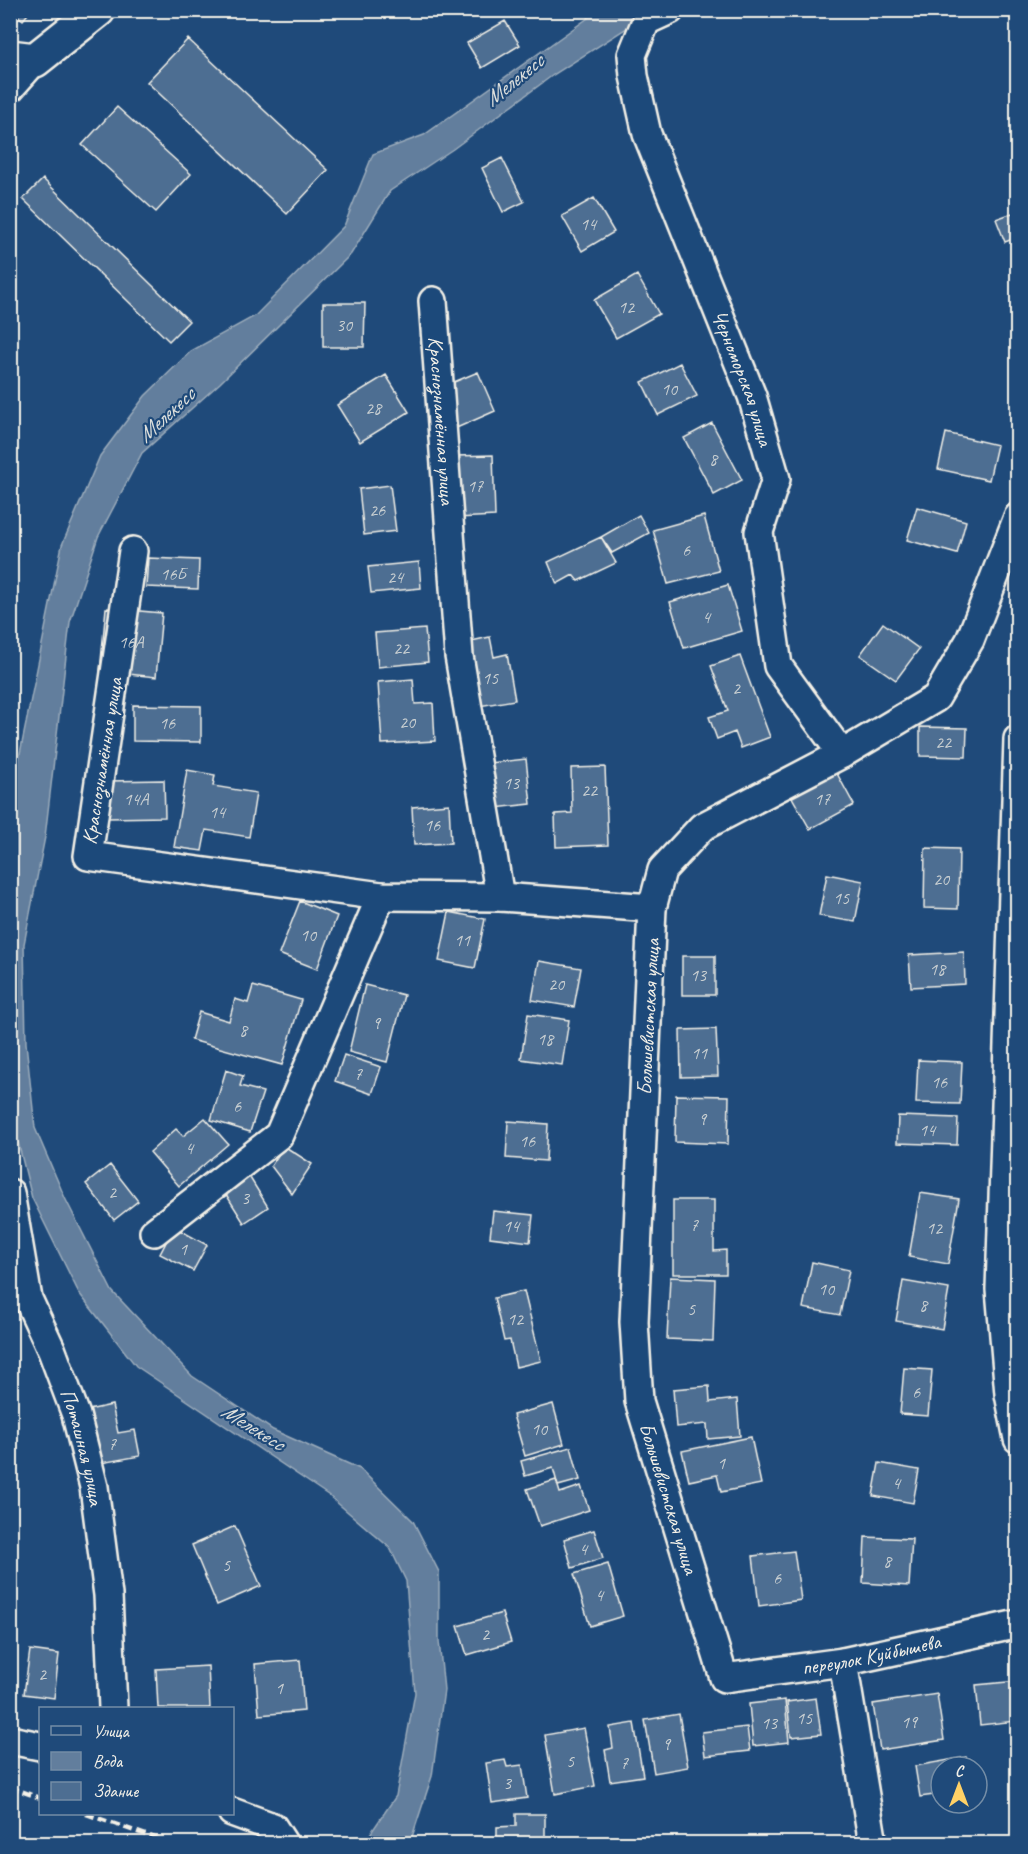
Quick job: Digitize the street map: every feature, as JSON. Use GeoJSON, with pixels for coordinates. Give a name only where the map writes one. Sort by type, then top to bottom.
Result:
{"type":"FeatureCollection","features":[{"type":"Feature","properties":{"kind":"street"},"geometry":{"type":"LineString","coordinates":[[10,88],[23,59],[98,10]]}},
{"type":"Feature","properties":{"kind":"street","name":"Черноморская улица"},"geometry":{"type":"LineString","coordinates":[[670,10],[646,21],[632,55],[647,134],[752,396],[776,479],[759,532],[778,666],[842,754]]}},
{"type":"Feature","properties":{"kind":"street","name":"Краснознамённая улица"},"geometry":{"type":"LineString","coordinates":[[433,301],[459,656],[500,897]]}},
{"type":"Feature","properties":{"kind":"street","name":"Большевистская улица"},"geometry":{"type":"LineString","coordinates":[[724,1678],[639,1401],[634,1323],[652,908],[662,870],[702,827],[842,754],[936,698],[970,640],[1017,517]]}},
{"type":"Feature","properties":{"kind":"street","name":"Краснознамённая улица"},"geometry":{"type":"LineString","coordinates":[[133,551],[87,856],[381,896],[500,897],[652,908]]}},
{"type":"Feature","properties":{"kind":"street"},"geometry":{"type":"LineString","coordinates":[[1017,739],[1000,1289],[1009,1394],[1017,1439]]}},
{"type":"Feature","properties":{"kind":"street"},"geometry":{"type":"LineString","coordinates":[[154,1232],[279,1135],[381,896]]}},
{"type":"Feature","properties":{"kind":"street","name":"Поташная улица"},"geometry":{"type":"LineString","coordinates":[[10,1193],[19,1299],[52,1351],[76,1415],[94,1487],[108,1595],[113,1707]]}},
{"type":"Feature","properties":{"kind":"street","name":"переулок Куйбышева"},"geometry":{"type":"LineString","coordinates":[[724,1678],[843,1662],[1017,1624]]}},
{"type":"Feature","properties":{"kind":"street"},"geometry":{"type":"LineString","coordinates":[[843,1662],[873,1844]]}},
{"type":"Feature","properties":{"kind":"street"},"geometry":{"type":"LineString","coordinates":[[10,1740],[39,1746]]}},
{"type":"Feature","properties":{"kind":"street"},"geometry":{"type":"LineString","coordinates":[[234,1813],[273,1827],[284,1844]]}},
{"type":"Feature","properties":{"kind":"water","name":"Мелекесс"},"geometry":{"type":"Polygon","coordinates":[[[594,11],[639,11],[630,26],[553,75],[453,149],[390,191],[351,254],[220,383],[142,453],[98,537],[70,622],[45,837],[24,944],[26,1043],[35,1128],[65,1198],[112,1291],[192,1376],[273,1430],[360,1469],[413,1521],[439,1572],[439,1641],[444,1690],[432,1776],[411,1840],[407,1843],[364,1843],[396,1796],[415,1693],[406,1581],[390,1548],[328,1495],[136,1366],[79,1293],[32,1198],[10,1110],[11,798],[62,545],[100,456],[145,396],[191,351],[255,316],[344,226],[373,154],[424,135],[588,18],[594,11]]]}},
{"type":"Feature","properties":{"kind":"building"},"geometry":{"type":"Polygon","coordinates":[[[11,10],[31,10],[23,20],[11,10]]]}},
{"type":"Feature","properties":{"kind":"building"},"geometry":{"type":"Polygon","coordinates":[[[505,21],[520,45],[482,68],[467,43],[505,21]]]}},
{"type":"Feature","properties":{"kind":"building"},"geometry":{"type":"Polygon","coordinates":[[[188,39],[328,170],[287,214],[147,82],[188,39]]]}},
{"type":"Feature","properties":{"kind":"building"},"geometry":{"type":"Polygon","coordinates":[[[117,107],[191,174],[156,212],[82,145],[117,107]]]}},
{"type":"Feature","properties":{"kind":"building"},"geometry":{"type":"Polygon","coordinates":[[[502,158],[524,202],[503,212],[482,168],[502,158]]]}},
{"type":"Feature","properties":{"kind":"building"},"geometry":{"type":"Polygon","coordinates":[[[43,179],[189,321],[169,341],[23,199],[43,179]]]}},
{"type":"Feature","properties":{"kind":"building"},"geometry":{"type":"Polygon","coordinates":[[[594,198],[614,232],[582,251],[562,216],[594,198]]]}},
{"type":"Feature","properties":{"kind":"building"},"geometry":{"type":"Polygon","coordinates":[[[1018,211],[1018,237],[1005,242],[996,219],[1018,211]]]}},
{"type":"Feature","properties":{"kind":"building"},"geometry":{"type":"Polygon","coordinates":[[[637,275],[659,314],[616,338],[594,300],[637,275]]]}},
{"type":"Feature","properties":{"kind":"building"},"geometry":{"type":"Polygon","coordinates":[[[323,303],[365,303],[364,347],[323,347],[323,303]]]}},
{"type":"Feature","properties":{"kind":"building"},"geometry":{"type":"Polygon","coordinates":[[[680,363],[697,396],[658,415],[642,382],[680,363]]]}},
{"type":"Feature","properties":{"kind":"building"},"geometry":{"type":"Polygon","coordinates":[[[478,372],[495,411],[452,430],[435,390],[478,372]]]}},
{"type":"Feature","properties":{"kind":"building"},"geometry":{"type":"Polygon","coordinates":[[[386,375],[409,412],[360,442],[337,405],[386,375]]]}},
{"type":"Feature","properties":{"kind":"building"},"geometry":{"type":"Polygon","coordinates":[[[712,423],[742,480],[714,495],[684,438],[712,423]]]}},
{"type":"Feature","properties":{"kind":"building"},"geometry":{"type":"Polygon","coordinates":[[[946,433],[997,445],[989,480],[938,469],[946,433]]]}},
{"type":"Feature","properties":{"kind":"building"},"geometry":{"type":"Polygon","coordinates":[[[493,455],[495,516],[457,518],[455,456],[493,455]]]}},
{"type":"Feature","properties":{"kind":"building"},"geometry":{"type":"Polygon","coordinates":[[[390,485],[396,531],[364,535],[359,489],[390,485]]]}},
{"type":"Feature","properties":{"kind":"building"},"geometry":{"type":"Polygon","coordinates":[[[917,507],[966,521],[957,554],[907,540],[917,507]]]}},
{"type":"Feature","properties":{"kind":"building"},"geometry":{"type":"Polygon","coordinates":[[[639,515],[649,533],[612,553],[601,537],[639,515]]]}},
{"type":"Feature","properties":{"kind":"building"},"geometry":{"type":"Polygon","coordinates":[[[704,516],[719,571],[668,584],[653,530],[704,516]]]}},
{"type":"Feature","properties":{"kind":"building"},"geometry":{"type":"Polygon","coordinates":[[[601,537],[616,563],[578,581],[573,575],[557,584],[548,562],[601,537]]]}},
{"type":"Feature","properties":{"kind":"building"},"geometry":{"type":"Polygon","coordinates":[[[148,558],[199,560],[198,589],[146,587],[148,558]]]}},
{"type":"Feature","properties":{"kind":"building"},"geometry":{"type":"Polygon","coordinates":[[[419,562],[421,588],[371,593],[368,567],[419,562]]]}},
{"type":"Feature","properties":{"kind":"building"},"geometry":{"type":"Polygon","coordinates":[[[728,585],[742,631],[684,648],[670,602],[728,585]]]}},
{"type":"Feature","properties":{"kind":"building"},"geometry":{"type":"Polygon","coordinates":[[[106,608],[162,613],[156,677],[100,671],[106,608]]]}},
{"type":"Feature","properties":{"kind":"building"},"geometry":{"type":"Polygon","coordinates":[[[883,623],[919,649],[896,680],[860,655],[883,623]]]}},
{"type":"Feature","properties":{"kind":"building"},"geometry":{"type":"Polygon","coordinates":[[[425,629],[428,662],[378,667],[375,633],[425,629]]]}},
{"type":"Feature","properties":{"kind":"building"},"geometry":{"type":"Polygon","coordinates":[[[490,637],[494,657],[507,654],[515,700],[473,707],[462,643],[490,637]]]}},
{"type":"Feature","properties":{"kind":"building"},"geometry":{"type":"Polygon","coordinates":[[[740,656],[770,737],[741,748],[735,732],[717,739],[709,717],[728,711],[711,666],[740,656]]]}},
{"type":"Feature","properties":{"kind":"building"},"geometry":{"type":"Polygon","coordinates":[[[413,679],[415,704],[433,703],[435,741],[382,744],[378,682],[413,679]]]}},
{"type":"Feature","properties":{"kind":"building"},"geometry":{"type":"Polygon","coordinates":[[[133,705],[201,706],[201,742],[133,741],[133,705]]]}},
{"type":"Feature","properties":{"kind":"building"},"geometry":{"type":"Polygon","coordinates":[[[920,727],[967,728],[966,757],[920,756],[920,727]]]}},
{"type":"Feature","properties":{"kind":"building"},"geometry":{"type":"Polygon","coordinates":[[[526,759],[531,804],[495,808],[490,763],[526,759]]]}},
{"type":"Feature","properties":{"kind":"building"},"geometry":{"type":"Polygon","coordinates":[[[605,767],[608,845],[556,847],[555,814],[572,813],[571,768],[605,767]]]}},
{"type":"Feature","properties":{"kind":"building"},"geometry":{"type":"Polygon","coordinates":[[[834,768],[854,805],[810,829],[789,792],[834,768]]]}},
{"type":"Feature","properties":{"kind":"building"},"geometry":{"type":"Polygon","coordinates":[[[187,770],[215,775],[213,786],[256,793],[249,837],[206,830],[202,851],[174,847],[187,770]]]}},
{"type":"Feature","properties":{"kind":"building"},"geometry":{"type":"Polygon","coordinates":[[[164,780],[165,817],[108,818],[107,781],[164,780]]]}},
{"type":"Feature","properties":{"kind":"building"},"geometry":{"type":"Polygon","coordinates":[[[449,804],[451,843],[414,845],[412,807],[449,804]]]}},
{"type":"Feature","properties":{"kind":"building"},"geometry":{"type":"Polygon","coordinates":[[[925,848],[959,849],[958,909],[924,908],[925,848]]]}},
{"type":"Feature","properties":{"kind":"building"},"geometry":{"type":"Polygon","coordinates":[[[827,874],[863,881],[855,922],[819,916],[827,874]]]}},
{"type":"Feature","properties":{"kind":"building"},"geometry":{"type":"Polygon","coordinates":[[[300,901],[337,916],[317,969],[279,954],[300,901]]]}},
{"type":"Feature","properties":{"kind":"building"},"geometry":{"type":"Polygon","coordinates":[[[449,912],[485,919],[475,968],[439,961],[449,912]]]}},
{"type":"Feature","properties":{"kind":"building"},"geometry":{"type":"Polygon","coordinates":[[[964,952],[965,984],[911,987],[909,955],[964,952]]]}},
{"type":"Feature","properties":{"kind":"building"},"geometry":{"type":"Polygon","coordinates":[[[682,956],[715,956],[715,995],[682,995],[682,956]]]}},
{"type":"Feature","properties":{"kind":"building"},"geometry":{"type":"Polygon","coordinates":[[[539,961],[581,968],[574,1007],[532,1000],[539,961]]]}},
{"type":"Feature","properties":{"kind":"building"},"geometry":{"type":"Polygon","coordinates":[[[365,985],[404,995],[387,1062],[349,1052],[365,985]]]}},
{"type":"Feature","properties":{"kind":"building"},"geometry":{"type":"Polygon","coordinates":[[[253,986],[301,1000],[282,1065],[191,1040],[199,1012],[229,1021],[235,999],[248,1003],[253,986]]]}},
{"type":"Feature","properties":{"kind":"building"},"geometry":{"type":"Polygon","coordinates":[[[528,1014],[569,1020],[562,1065],[521,1059],[528,1014]]]}},
{"type":"Feature","properties":{"kind":"building"},"geometry":{"type":"Polygon","coordinates":[[[716,1029],[718,1076],[681,1077],[680,1030],[716,1029]]]}},
{"type":"Feature","properties":{"kind":"building"},"geometry":{"type":"Polygon","coordinates":[[[344,1055],[381,1067],[372,1094],[335,1081],[344,1055]]]}},
{"type":"Feature","properties":{"kind":"building"},"geometry":{"type":"Polygon","coordinates":[[[918,1060],[962,1062],[960,1104],[916,1103],[918,1060]]]}},
{"type":"Feature","properties":{"kind":"building"},"geometry":{"type":"Polygon","coordinates":[[[226,1070],[243,1076],[240,1086],[263,1092],[250,1132],[211,1120],[226,1070]]]}},
{"type":"Feature","properties":{"kind":"building"},"geometry":{"type":"Polygon","coordinates":[[[676,1095],[729,1096],[728,1144],[675,1142],[676,1095]]]}},
{"type":"Feature","properties":{"kind":"building"},"geometry":{"type":"Polygon","coordinates":[[[898,1116],[958,1118],[957,1145],[897,1143],[898,1116]]]}},
{"type":"Feature","properties":{"kind":"building"},"geometry":{"type":"Polygon","coordinates":[[[205,1118],[228,1144],[179,1186],[150,1152],[176,1129],[183,1136],[205,1118]]]}},
{"type":"Feature","properties":{"kind":"building"},"geometry":{"type":"Polygon","coordinates":[[[508,1121],[548,1124],[546,1161],[506,1158],[508,1121]]]}},
{"type":"Feature","properties":{"kind":"building"},"geometry":{"type":"Polygon","coordinates":[[[284,1146],[312,1164],[292,1194],[271,1166],[284,1146]]]}},
{"type":"Feature","properties":{"kind":"building"},"geometry":{"type":"Polygon","coordinates":[[[110,1165],[138,1201],[114,1220],[86,1184],[110,1165]]]}},
{"type":"Feature","properties":{"kind":"building"},"geometry":{"type":"Polygon","coordinates":[[[247,1173],[268,1207],[244,1223],[222,1188],[247,1173]]]}},
{"type":"Feature","properties":{"kind":"building"},"geometry":{"type":"Polygon","coordinates":[[[920,1193],[959,1199],[948,1264],[909,1257],[920,1193]]]}},
{"type":"Feature","properties":{"kind":"building"},"geometry":{"type":"Polygon","coordinates":[[[673,1200],[714,1200],[714,1251],[726,1250],[726,1274],[673,1274],[673,1200]]]}},
{"type":"Feature","properties":{"kind":"building"},"geometry":{"type":"Polygon","coordinates":[[[493,1211],[533,1215],[530,1242],[490,1237],[493,1211]]]}},
{"type":"Feature","properties":{"kind":"building"},"geometry":{"type":"Polygon","coordinates":[[[174,1227],[207,1245],[193,1271],[160,1254],[174,1227]]]}},
{"type":"Feature","properties":{"kind":"building"},"geometry":{"type":"Polygon","coordinates":[[[812,1262],[849,1270],[840,1315],[803,1308],[812,1262]]]}},
{"type":"Feature","properties":{"kind":"building"},"geometry":{"type":"Polygon","coordinates":[[[670,1277],[715,1279],[713,1341],[667,1339],[670,1277]]]}},
{"type":"Feature","properties":{"kind":"building"},"geometry":{"type":"Polygon","coordinates":[[[903,1281],[949,1289],[942,1329],[896,1321],[903,1281]]]}},
{"type":"Feature","properties":{"kind":"building"},"geometry":{"type":"Polygon","coordinates":[[[524,1291],[541,1361],[516,1367],[510,1340],[504,1341],[494,1298],[524,1291]]]}},
{"type":"Feature","properties":{"kind":"building"},"geometry":{"type":"Polygon","coordinates":[[[904,1368],[932,1370],[928,1416],[900,1414],[904,1368]]]}},
{"type":"Feature","properties":{"kind":"building"},"geometry":{"type":"Polygon","coordinates":[[[709,1386],[710,1402],[737,1399],[740,1436],[708,1439],[707,1424],[676,1427],[673,1389],[709,1386]]]}},
{"type":"Feature","properties":{"kind":"building"},"geometry":{"type":"Polygon","coordinates":[[[553,1404],[564,1444],[525,1456],[513,1415],[553,1404]]]}},
{"type":"Feature","properties":{"kind":"building"},"geometry":{"type":"Polygon","coordinates":[[[112,1405],[118,1433],[135,1430],[140,1456],[90,1465],[79,1412],[112,1405]]]}},
{"type":"Feature","properties":{"kind":"building"},"geometry":{"type":"Polygon","coordinates":[[[751,1437],[761,1484],[721,1492],[717,1475],[689,1481],[682,1451],[751,1437]]]}},
{"type":"Feature","properties":{"kind":"building"},"geometry":{"type":"Polygon","coordinates":[[[571,1447],[580,1480],[558,1486],[553,1468],[525,1476],[521,1461],[571,1447]]]}},
{"type":"Feature","properties":{"kind":"building"},"geometry":{"type":"Polygon","coordinates":[[[879,1463],[919,1470],[913,1503],[873,1496],[879,1463]]]}},
{"type":"Feature","properties":{"kind":"building"},"geometry":{"type":"Polygon","coordinates":[[[556,1480],[560,1493],[581,1486],[589,1510],[540,1526],[527,1489],[556,1480]]]}},
{"type":"Feature","properties":{"kind":"building"},"geometry":{"type":"Polygon","coordinates":[[[235,1526],[261,1586],[217,1605],[192,1545],[235,1526]]]}},
{"type":"Feature","properties":{"kind":"building"},"geometry":{"type":"Polygon","coordinates":[[[594,1530],[603,1558],[572,1568],[564,1539],[594,1530]]]}},
{"type":"Feature","properties":{"kind":"building"},"geometry":{"type":"Polygon","coordinates":[[[865,1537],[912,1539],[909,1586],[863,1583],[865,1537]]]}},
{"type":"Feature","properties":{"kind":"building"},"geometry":{"type":"Polygon","coordinates":[[[794,1551],[801,1600],[759,1606],[753,1556],[794,1551]]]}},
{"type":"Feature","properties":{"kind":"building"},"geometry":{"type":"Polygon","coordinates":[[[608,1564],[623,1616],[590,1626],[574,1574],[608,1564]]]}},
{"type":"Feature","properties":{"kind":"building"},"geometry":{"type":"Polygon","coordinates":[[[502,1613],[511,1642],[467,1655],[458,1626],[502,1613]]]}},
{"type":"Feature","properties":{"kind":"building"},"geometry":{"type":"Polygon","coordinates":[[[30,1650],[59,1654],[54,1698],[24,1694],[30,1650]]]}},
{"type":"Feature","properties":{"kind":"building"},"geometry":{"type":"Polygon","coordinates":[[[300,1660],[304,1711],[259,1715],[255,1664],[300,1660]]]}},
{"type":"Feature","properties":{"kind":"building"},"geometry":{"type":"Polygon","coordinates":[[[208,1666],[210,1707],[158,1707],[156,1669],[208,1666]]]}},
{"type":"Feature","properties":{"kind":"building"},"geometry":{"type":"Polygon","coordinates":[[[1018,1681],[1018,1735],[1016,1721],[980,1725],[976,1685],[1018,1681]]]}},
{"type":"Feature","properties":{"kind":"building"},"geometry":{"type":"Polygon","coordinates":[[[937,1694],[944,1740],[880,1750],[873,1704],[937,1694]]]}},
{"type":"Feature","properties":{"kind":"building"},"geometry":{"type":"Polygon","coordinates":[[[816,1698],[821,1734],[791,1737],[787,1702],[816,1698]]]}},
{"type":"Feature","properties":{"kind":"building"},"geometry":{"type":"Polygon","coordinates":[[[785,1700],[789,1742],[753,1746],[749,1704],[785,1700]]]}},
{"type":"Feature","properties":{"kind":"building"},"geometry":{"type":"Polygon","coordinates":[[[679,1714],[688,1767],[654,1773],[645,1720],[679,1714]]]}},
{"type":"Feature","properties":{"kind":"building"},"geometry":{"type":"Polygon","coordinates":[[[634,1723],[643,1776],[610,1781],[605,1750],[613,1748],[610,1727],[634,1723]]]}},
{"type":"Feature","properties":{"kind":"building"},"geometry":{"type":"Polygon","coordinates":[[[747,1727],[750,1751],[705,1756],[702,1732],[747,1727]]]}},
{"type":"Feature","properties":{"kind":"building"},"geometry":{"type":"Polygon","coordinates":[[[584,1728],[595,1786],[555,1794],[545,1735],[584,1728]]]}},
{"type":"Feature","properties":{"kind":"building"},"geometry":{"type":"Polygon","coordinates":[[[505,1760],[507,1767],[522,1765],[527,1798],[492,1803],[486,1763],[505,1760]]]}},
{"type":"Feature","properties":{"kind":"building"},"geometry":{"type":"Polygon","coordinates":[[[929,1764],[929,1796],[920,1797],[915,1766],[929,1764]]]}},
{"type":"Feature","properties":{"kind":"building"},"geometry":{"type":"Polygon","coordinates":[[[516,1814],[545,1814],[545,1844],[497,1844],[497,1827],[516,1826],[516,1814]]]}},
{"type":"Feature","properties":{"kind":"railway"},"geometry":{"type":"LineString","coordinates":[[10,1787],[39,1798]]}},
{"type":"Feature","properties":{"kind":"railway"},"geometry":{"type":"LineString","coordinates":[[89,1815],[172,1844]]}},
{"type":"Feature","properties":{"kind":"railway"},"geometry":{"type":"LineString","coordinates":[[10,1837],[31,1844]]}}]}
